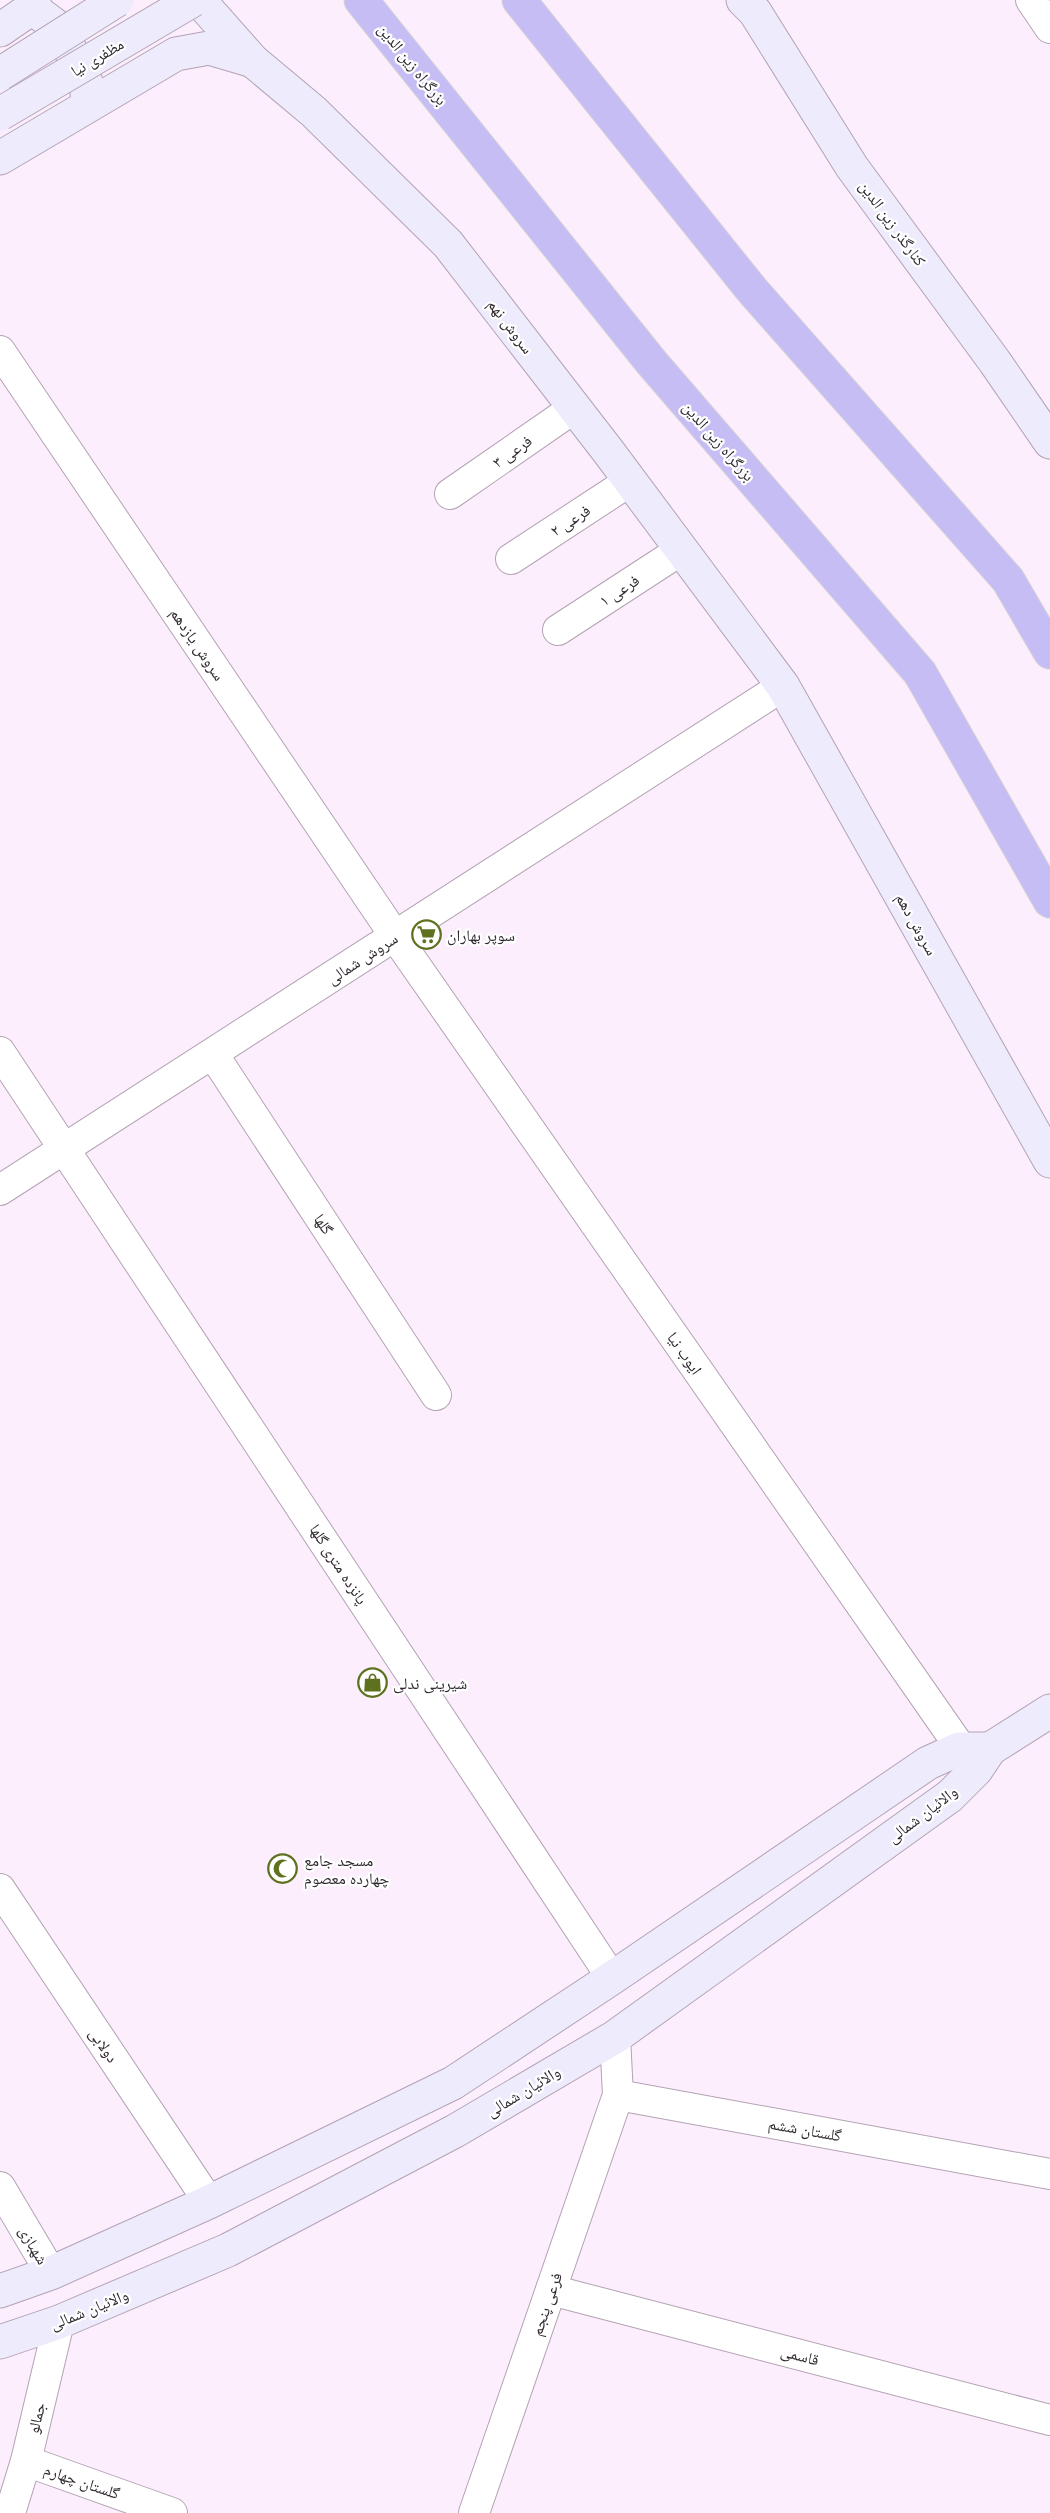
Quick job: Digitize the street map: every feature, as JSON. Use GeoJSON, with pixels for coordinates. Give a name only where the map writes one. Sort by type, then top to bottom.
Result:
{"type":"FeatureCollection","features":[{"type":"Feature","properties":{"kind":"highway","name":"بزرگراه زین الدین"},"geometry":{"type":"LineString","coordinates":[[362,0],[652,363],[920,673],[1050,901]]}},
{"type":"Feature","properties":{"kind":"highway"},"geometry":{"type":"LineString","coordinates":[[519,0],[752,290],[1008,580],[1050,652]]}},
{"type":"Feature","properties":{"kind":"main road"},"geometry":{"type":"LineString","coordinates":[[0,74],[117,0]]}},
{"type":"Feature","properties":{"kind":"main road","name":"مظفری نیا"},"geometry":{"type":"LineString","coordinates":[[0,114],[193,0]]}},
{"type":"Feature","properties":{"kind":"main road","name":"سروش نهم"},"geometry":{"type":"LineString","coordinates":[[200,0],[253,61],[314,112],[448,244],[630,481],[783,686]]}},
{"type":"Feature","properties":{"kind":"main road","name":"کنارگذر زین الدین"},"geometry":{"type":"LineString","coordinates":[[743,0],[755,12],[852,167],[1050,442]]}},
{"type":"Feature","properties":{"kind":"main road"},"geometry":{"type":"LineString","coordinates":[[0,30],[33,4],[60,29],[86,82],[88,105]]}},
{"type":"Feature","properties":{"kind":"main road"},"geometry":{"type":"LineString","coordinates":[[0,158],[176,54],[209,48],[253,61]]}},
{"type":"Feature","properties":{"kind":"main road","name":"سروش دهم"},"geometry":{"type":"LineString","coordinates":[[783,686],[1050,1161]]}},
{"type":"Feature","properties":{"kind":"main road","name":"والائیان شمالی"},"geometry":{"type":"LineString","coordinates":[[0,2291],[51,2273],[209,2202],[453,2083],[928,1763],[975,1756],[1050,1711]]}},
{"type":"Feature","properties":{"kind":"main road","name":"والائیان شمالی"},"geometry":{"type":"LineString","coordinates":[[0,2342],[59,2322],[228,2250],[455,2131],[615,2037],[950,1796],[975,1756]]}},
{"type":"Feature","properties":{"kind":"main road"},"geometry":{"type":"LineString","coordinates":[[51,2273],[59,2322]]}},
{"type":"Feature","properties":{"kind":"street"},"geometry":{"type":"LineString","coordinates":[[1031,0],[1050,28]]}},
{"type":"Feature","properties":{"kind":"street","name":"سروش یازدهم"},"geometry":{"type":"LineString","coordinates":[[0,351],[395,936]]}},
{"type":"Feature","properties":{"kind":"street","name":"فرعی ۳"},"geometry":{"type":"LineString","coordinates":[[450,494],[574,408]]}},
{"type":"Feature","properties":{"kind":"street","name":"فرعی ۲"},"geometry":{"type":"LineString","coordinates":[[511,559],[630,481]]}},
{"type":"Feature","properties":{"kind":"street","name":"فرعی ۱"},"geometry":{"type":"LineString","coordinates":[[558,630],[681,550]]}},
{"type":"Feature","properties":{"kind":"street","name":"سروش شمالی"},"geometry":{"type":"LineString","coordinates":[[0,1190],[783,686]]}},
{"type":"Feature","properties":{"kind":"street","name":"ایوب نیا"},"geometry":{"type":"LineString","coordinates":[[395,936],[975,1756]]}},
{"type":"Feature","properties":{"kind":"street"},"geometry":{"type":"LineString","coordinates":[[0,1052],[65,1150]]}},
{"type":"Feature","properties":{"kind":"street","name":"گلها"},"geometry":{"type":"LineString","coordinates":[[213,1054],[436,1395]]}},
{"type":"Feature","properties":{"kind":"street","name":"پانزده متری گلها"},"geometry":{"type":"LineString","coordinates":[[65,1150],[612,1978]]}},
{"type":"Feature","properties":{"kind":"street","name":"دولابی"},"geometry":{"type":"LineString","coordinates":[[0,1889],[209,2202]]}},
{"type":"Feature","properties":{"kind":"street"},"geometry":{"type":"LineString","coordinates":[[615,2037],[618,2095]]}},
{"type":"Feature","properties":{"kind":"street","name":"گلستان ششم"},"geometry":{"type":"LineString","coordinates":[[618,2095],[1050,2174]]}},
{"type":"Feature","properties":{"kind":"street","name":"فرعی پنجم"},"geometry":{"type":"LineString","coordinates":[[474,2513],[618,2095]]}},
{"type":"Feature","properties":{"kind":"street","name":"شهبازی"},"geometry":{"type":"LineString","coordinates":[[0,2187],[51,2273]]}},
{"type":"Feature","properties":{"kind":"street","name":"قاسمی"},"geometry":{"type":"LineString","coordinates":[[551,2290],[1050,2420]]}},
{"type":"Feature","properties":{"kind":"street","name":"جمالو"},"geometry":{"type":"LineString","coordinates":[[10,2513],[26,2461],[59,2322]]}},
{"type":"Feature","properties":{"kind":"street","name":"گلستان چهارم"},"geometry":{"type":"LineString","coordinates":[[26,2461],[172,2513]]}},
{"type":"Feature","properties":{"kind":"place","name":"سوپر بهاران"},"geometry":{"type":"Point","coordinates":[426,935]}},
{"type":"Feature","properties":{"kind":"place","name":"شیرینی ندلی"},"geometry":{"type":"Point","coordinates":[372,1683]}},
{"type":"Feature","properties":{"kind":"place","name":"مسجد جامع چهارده معصوم"},"geometry":{"type":"Point","coordinates":[283,1869]}}]}
